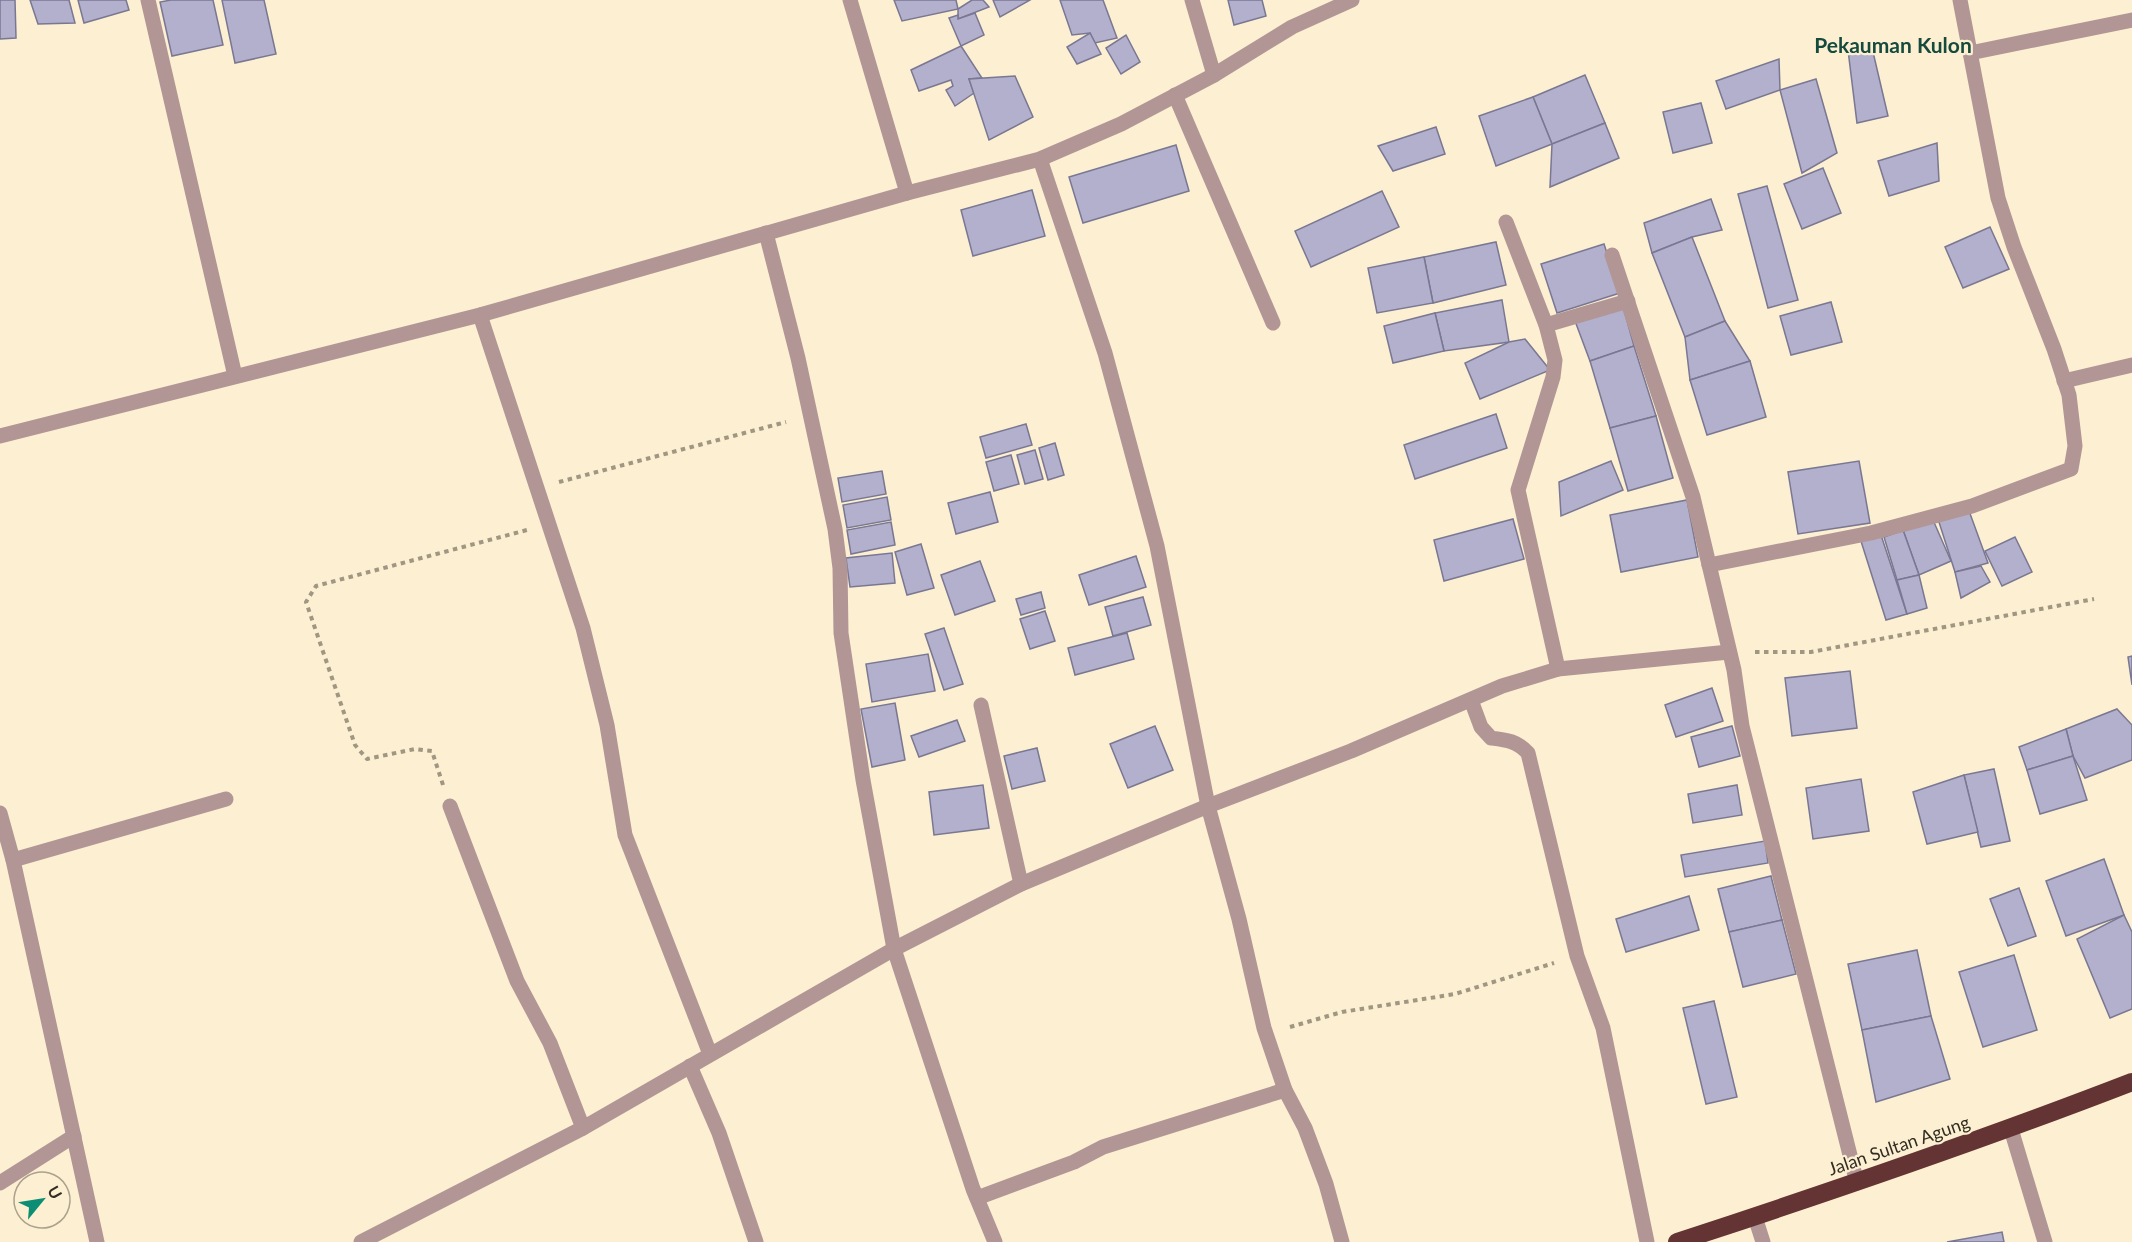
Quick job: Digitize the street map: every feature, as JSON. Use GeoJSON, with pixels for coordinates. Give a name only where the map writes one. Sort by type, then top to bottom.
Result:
{"type":"FeatureCollection","features":[{"type":"Feature","properties":{"kind":"highway","name":"Jalan Sultan Agung"},"geometry":{"type":"LineString","coordinates":[[1677,1242],[2011,1129],[2132,1082]]}},
{"type":"Feature","properties":{"kind":"street"},"geometry":{"type":"LineString","coordinates":[[148,0],[236,376]]}},
{"type":"Feature","properties":{"kind":"street"},"geometry":{"type":"LineString","coordinates":[[850,0],[907,193]]}},
{"type":"Feature","properties":{"kind":"street"},"geometry":{"type":"LineString","coordinates":[[1192,0],[1214,75]]}},
{"type":"Feature","properties":{"kind":"street"},"geometry":{"type":"LineString","coordinates":[[0,436],[480,315],[907,193],[1040,159],[1121,124],[1214,75],[1293,27],[1352,0]]}},
{"type":"Feature","properties":{"kind":"street"},"geometry":{"type":"LineString","coordinates":[[1709,565],[1870,533],[1972,506],[2071,469],[2075,446],[2069,395],[1998,198],[1960,0]]}},
{"type":"Feature","properties":{"kind":"street"},"geometry":{"type":"LineString","coordinates":[[1970,53],[2132,20]]}},
{"type":"Feature","properties":{"kind":"street"},"geometry":{"type":"LineString","coordinates":[[1175,95],[1272,323]]}},
{"type":"Feature","properties":{"kind":"street"},"geometry":{"type":"LineString","coordinates":[[1040,159],[1105,353],[1157,546],[1210,812],[1239,919],[1266,1035],[1285,1090],[1305,1128],[1326,1184],[1342,1242]]}},
{"type":"Feature","properties":{"kind":"street"},"geometry":{"type":"LineString","coordinates":[[1506,222],[1546,325],[1555,360],[1553,377],[1518,490],[1558,669]]}},
{"type":"Feature","properties":{"kind":"street"},"geometry":{"type":"LineString","coordinates":[[766,233],[810,416],[840,556],[841,633],[863,780],[898,961],[977,1198],[995,1242]]}},
{"type":"Feature","properties":{"kind":"street"},"geometry":{"type":"LineString","coordinates":[[1612,255],[1693,497],[1730,655],[1742,726],[1857,1183]]}},
{"type":"Feature","properties":{"kind":"street"},"geometry":{"type":"LineString","coordinates":[[1546,325],[1628,301]]}},
{"type":"Feature","properties":{"kind":"street"},"geometry":{"type":"LineString","coordinates":[[480,315],[583,628],[607,725],[625,835],[710,1054]]}},
{"type":"Feature","properties":{"kind":"street"},"geometry":{"type":"LineString","coordinates":[[2064,381],[2132,365]]}},
{"type":"Feature","properties":{"kind":"street"},"geometry":{"type":"LineString","coordinates":[[360,1242],[584,1128],[692,1070],[710,1054],[898,961],[1021,884],[1210,812],[1472,703],[1503,686],[1558,669],[1730,655]]}},
{"type":"Feature","properties":{"kind":"street"},"geometry":{"type":"LineString","coordinates":[[1472,703],[1481,727],[1491,738],[1519,744],[1528,753],[1577,956],[1603,1028],[1647,1242]]}},
{"type":"Feature","properties":{"kind":"street"},"geometry":{"type":"LineString","coordinates":[[981,705],[1021,884]]}},
{"type":"Feature","properties":{"kind":"street"},"geometry":{"type":"LineString","coordinates":[[13,860],[226,799]]}},
{"type":"Feature","properties":{"kind":"street"},"geometry":{"type":"LineString","coordinates":[[450,806],[517,981],[550,1043],[584,1128]]}},
{"type":"Feature","properties":{"kind":"street"},"geometry":{"type":"LineString","coordinates":[[0,813],[13,860],[97,1242]]}},
{"type":"Feature","properties":{"kind":"street"},"geometry":{"type":"LineString","coordinates":[[692,1070],[719,1133],[756,1242]]}},
{"type":"Feature","properties":{"kind":"street"},"geometry":{"type":"LineString","coordinates":[[977,1198],[1074,1162],[1103,1147],[1285,1090]]}},
{"type":"Feature","properties":{"kind":"street"},"geometry":{"type":"LineString","coordinates":[[2011,1129],[2045,1242]]}},
{"type":"Feature","properties":{"kind":"street"},"geometry":{"type":"LineString","coordinates":[[0,1183],[74,1136]]}},
{"type":"Feature","properties":{"kind":"street"},"geometry":{"type":"LineString","coordinates":[[1755,1216],[1763,1242]]}},
{"type":"Feature","properties":{"kind":"path"},"geometry":{"type":"LineString","coordinates":[[537,488],[810,416]]}},
{"type":"Feature","properties":{"kind":"path"},"geometry":{"type":"LineString","coordinates":[[450,806],[432,751],[415,749],[367,759],[355,745],[306,602],[316,586],[549,525]]}},
{"type":"Feature","properties":{"kind":"path"},"geometry":{"type":"LineString","coordinates":[[1730,655],[1811,652],[2094,599]]}},
{"type":"Feature","properties":{"kind":"path"},"geometry":{"type":"LineString","coordinates":[[1266,1035],[1342,1012],[1455,994],[1577,956]]}},
{"type":"Feature","properties":{"kind":"building"},"geometry":{"type":"Polygon","coordinates":[[[0,0],[15,0],[16,38],[0,39],[0,0]]]}},
{"type":"Feature","properties":{"kind":"building"},"geometry":{"type":"Polygon","coordinates":[[[30,0],[69,0],[75,23],[38,24],[30,0]]]}},
{"type":"Feature","properties":{"kind":"building"},"geometry":{"type":"Polygon","coordinates":[[[78,0],[126,0],[129,10],[84,23],[78,0]]]}},
{"type":"Feature","properties":{"kind":"building"},"geometry":{"type":"Polygon","coordinates":[[[213,0],[223,45],[172,56],[160,2],[213,0]]]}},
{"type":"Feature","properties":{"kind":"building"},"geometry":{"type":"Polygon","coordinates":[[[222,0],[264,0],[276,54],[235,63],[222,0]]]}},
{"type":"Feature","properties":{"kind":"building"},"geometry":{"type":"Polygon","coordinates":[[[894,0],[956,0],[958,9],[902,21],[894,0]]]}},
{"type":"Feature","properties":{"kind":"building"},"geometry":{"type":"Polygon","coordinates":[[[972,0],[983,0],[989,7],[958,19],[958,9],[972,0]]]}},
{"type":"Feature","properties":{"kind":"building"},"geometry":{"type":"Polygon","coordinates":[[[993,0],[1030,0],[1000,17],[993,0]]]}},
{"type":"Feature","properties":{"kind":"building"},"geometry":{"type":"Polygon","coordinates":[[[1060,0],[1103,0],[1117,38],[1095,43],[1090,33],[1072,35],[1060,0]]]}},
{"type":"Feature","properties":{"kind":"building"},"geometry":{"type":"Polygon","coordinates":[[[1228,0],[1262,0],[1266,16],[1234,25],[1228,0]]]}},
{"type":"Feature","properties":{"kind":"building"},"geometry":{"type":"Polygon","coordinates":[[[975,13],[984,35],[961,46],[949,18],[958,15],[958,19],[975,13]]]}},
{"type":"Feature","properties":{"kind":"building"},"geometry":{"type":"Polygon","coordinates":[[[1090,33],[1101,54],[1077,64],[1067,47],[1090,33]]]}},
{"type":"Feature","properties":{"kind":"building"},"geometry":{"type":"Polygon","coordinates":[[[1126,35],[1140,62],[1121,74],[1106,48],[1126,35]]]}},
{"type":"Feature","properties":{"kind":"building"},"geometry":{"type":"Polygon","coordinates":[[[961,46],[982,78],[969,79],[974,93],[955,106],[946,90],[953,86],[951,80],[919,91],[911,70],[961,46]]]}},
{"type":"Feature","properties":{"kind":"building"},"geometry":{"type":"Polygon","coordinates":[[[1848,50],[1873,52],[1888,116],[1857,123],[1848,50]]]}},
{"type":"Feature","properties":{"kind":"building"},"geometry":{"type":"Polygon","coordinates":[[[1779,59],[1780,90],[1726,109],[1716,81],[1779,59]]]}},
{"type":"Feature","properties":{"kind":"building"},"geometry":{"type":"Polygon","coordinates":[[[1585,75],[1605,123],[1552,144],[1533,97],[1585,75]]]}},
{"type":"Feature","properties":{"kind":"building"},"geometry":{"type":"Polygon","coordinates":[[[1015,76],[1033,117],[989,140],[969,79],[1015,76]]]}},
{"type":"Feature","properties":{"kind":"building"},"geometry":{"type":"Polygon","coordinates":[[[1816,79],[1837,153],[1802,173],[1780,90],[1816,79]]]}},
{"type":"Feature","properties":{"kind":"building"},"geometry":{"type":"Polygon","coordinates":[[[1533,97],[1552,144],[1496,166],[1479,116],[1533,97]]]}},
{"type":"Feature","properties":{"kind":"building"},"geometry":{"type":"Polygon","coordinates":[[[1701,103],[1712,143],[1673,153],[1663,112],[1701,103]]]}},
{"type":"Feature","properties":{"kind":"building"},"geometry":{"type":"Polygon","coordinates":[[[1605,123],[1619,158],[1550,187],[1552,144],[1605,123]]]}},
{"type":"Feature","properties":{"kind":"building"},"geometry":{"type":"Polygon","coordinates":[[[1436,127],[1445,154],[1393,171],[1378,146],[1436,127]]]}},
{"type":"Feature","properties":{"kind":"building"},"geometry":{"type":"Polygon","coordinates":[[[1937,143],[1939,181],[1889,196],[1878,161],[1937,143]]]}},
{"type":"Feature","properties":{"kind":"building"},"geometry":{"type":"Polygon","coordinates":[[[1176,145],[1189,191],[1083,223],[1069,177],[1176,145]]]}},
{"type":"Feature","properties":{"kind":"building"},"geometry":{"type":"Polygon","coordinates":[[[1823,168],[1841,213],[1802,229],[1784,184],[1823,168]]]}},
{"type":"Feature","properties":{"kind":"building"},"geometry":{"type":"Polygon","coordinates":[[[1767,186],[1798,300],[1768,308],[1738,194],[1767,186]]]}},
{"type":"Feature","properties":{"kind":"building"},"geometry":{"type":"Polygon","coordinates":[[[1032,190],[1045,236],[973,256],[961,210],[1032,190]]]}},
{"type":"Feature","properties":{"kind":"building"},"geometry":{"type":"Polygon","coordinates":[[[1382,191],[1399,227],[1311,267],[1295,231],[1382,191]]]}},
{"type":"Feature","properties":{"kind":"building"},"geometry":{"type":"Polygon","coordinates":[[[1711,199],[1722,230],[1692,237],[1652,253],[1644,223],[1711,199]]]}},
{"type":"Feature","properties":{"kind":"building"},"geometry":{"type":"Polygon","coordinates":[[[1990,227],[2009,269],[1963,288],[1945,247],[1990,227]]]}},
{"type":"Feature","properties":{"kind":"building"},"geometry":{"type":"Polygon","coordinates":[[[1692,237],[1725,321],[1685,337],[1652,253],[1692,237]]]}},
{"type":"Feature","properties":{"kind":"building"},"geometry":{"type":"Polygon","coordinates":[[[1496,242],[1506,285],[1433,303],[1424,257],[1496,242]]]}},
{"type":"Feature","properties":{"kind":"building"},"geometry":{"type":"Polygon","coordinates":[[[1604,244],[1620,293],[1557,313],[1541,264],[1604,244]]]}},
{"type":"Feature","properties":{"kind":"building"},"geometry":{"type":"Polygon","coordinates":[[[1424,257],[1433,303],[1377,313],[1368,268],[1424,257]]]}},
{"type":"Feature","properties":{"kind":"building"},"geometry":{"type":"Polygon","coordinates":[[[1502,300],[1509,342],[1444,351],[1435,313],[1502,300]]]}},
{"type":"Feature","properties":{"kind":"building"},"geometry":{"type":"Polygon","coordinates":[[[1831,302],[1842,342],[1791,355],[1780,316],[1831,302]]]}},
{"type":"Feature","properties":{"kind":"building"},"geometry":{"type":"Polygon","coordinates":[[[1623,306],[1634,346],[1590,361],[1575,321],[1623,306]]]}},
{"type":"Feature","properties":{"kind":"building"},"geometry":{"type":"Polygon","coordinates":[[[1435,313],[1444,351],[1393,363],[1384,326],[1435,313]]]}},
{"type":"Feature","properties":{"kind":"building"},"geometry":{"type":"Polygon","coordinates":[[[1725,321],[1750,361],[1690,380],[1685,337],[1725,321]]]}},
{"type":"Feature","properties":{"kind":"building"},"geometry":{"type":"Polygon","coordinates":[[[1525,339],[1550,370],[1480,399],[1465,363],[1509,342],[1525,339]]]}},
{"type":"Feature","properties":{"kind":"building"},"geometry":{"type":"Polygon","coordinates":[[[1634,346],[1656,416],[1610,428],[1590,361],[1634,346]]]}},
{"type":"Feature","properties":{"kind":"building"},"geometry":{"type":"Polygon","coordinates":[[[1750,361],[1766,417],[1707,435],[1690,380],[1750,361]]]}},
{"type":"Feature","properties":{"kind":"building"},"geometry":{"type":"Polygon","coordinates":[[[1496,414],[1507,448],[1415,479],[1404,445],[1496,414]]]}},
{"type":"Feature","properties":{"kind":"building"},"geometry":{"type":"Polygon","coordinates":[[[1656,416],[1673,478],[1628,491],[1610,428],[1656,416]]]}},
{"type":"Feature","properties":{"kind":"building"},"geometry":{"type":"Polygon","coordinates":[[[1026,424],[1032,445],[986,458],[980,437],[1026,424]]]}},
{"type":"Feature","properties":{"kind":"building"},"geometry":{"type":"Polygon","coordinates":[[[1055,443],[1064,475],[1048,480],[1039,448],[1055,443]]]}},
{"type":"Feature","properties":{"kind":"building"},"geometry":{"type":"Polygon","coordinates":[[[1035,450],[1043,479],[1025,484],[1017,455],[1035,450]]]}},
{"type":"Feature","properties":{"kind":"building"},"geometry":{"type":"Polygon","coordinates":[[[1011,455],[1019,484],[994,491],[986,462],[1011,455]]]}},
{"type":"Feature","properties":{"kind":"building"},"geometry":{"type":"Polygon","coordinates":[[[1611,461],[1623,490],[1561,516],[1559,482],[1611,461]]]}},
{"type":"Feature","properties":{"kind":"building"},"geometry":{"type":"Polygon","coordinates":[[[1859,461],[1870,523],[1798,534],[1788,472],[1859,461]]]}},
{"type":"Feature","properties":{"kind":"building"},"geometry":{"type":"Polygon","coordinates":[[[882,471],[886,494],[842,502],[838,478],[882,471]]]}},
{"type":"Feature","properties":{"kind":"building"},"geometry":{"type":"Polygon","coordinates":[[[990,492],[998,522],[956,534],[948,503],[990,492]]]}},
{"type":"Feature","properties":{"kind":"building"},"geometry":{"type":"Polygon","coordinates":[[[887,497],[891,520],[847,528],[843,505],[887,497]]]}},
{"type":"Feature","properties":{"kind":"building"},"geometry":{"type":"Polygon","coordinates":[[[1687,500],[1698,557],[1621,572],[1610,515],[1687,500]]]}},
{"type":"Feature","properties":{"kind":"building"},"geometry":{"type":"Polygon","coordinates":[[[1968,508],[1988,563],[1955,572],[1938,519],[1968,508]]]}},
{"type":"Feature","properties":{"kind":"building"},"geometry":{"type":"Polygon","coordinates":[[[1513,519],[1524,559],[1444,581],[1434,540],[1513,519]]]}},
{"type":"Feature","properties":{"kind":"building"},"geometry":{"type":"Polygon","coordinates":[[[1933,520],[1951,561],[1919,575],[1903,530],[1933,520]]]}},
{"type":"Feature","properties":{"kind":"building"},"geometry":{"type":"Polygon","coordinates":[[[891,522],[895,545],[851,554],[847,530],[891,522]]]}},
{"type":"Feature","properties":{"kind":"building"},"geometry":{"type":"Polygon","coordinates":[[[1903,530],[1919,575],[1897,580],[1884,537],[1903,530]]]}},
{"type":"Feature","properties":{"kind":"building"},"geometry":{"type":"Polygon","coordinates":[[[1880,532],[1907,614],[1886,620],[1860,538],[1880,532]]]}},
{"type":"Feature","properties":{"kind":"building"},"geometry":{"type":"Polygon","coordinates":[[[2015,537],[2032,572],[2002,586],[1985,551],[2015,537]]]}},
{"type":"Feature","properties":{"kind":"building"},"geometry":{"type":"Polygon","coordinates":[[[921,544],[934,588],[907,595],[895,552],[921,544]]]}},
{"type":"Feature","properties":{"kind":"building"},"geometry":{"type":"Polygon","coordinates":[[[892,553],[895,583],[850,587],[846,558],[892,553]]]}},
{"type":"Feature","properties":{"kind":"building"},"geometry":{"type":"Polygon","coordinates":[[[1136,556],[1146,587],[1089,605],[1079,575],[1136,556]]]}},
{"type":"Feature","properties":{"kind":"building"},"geometry":{"type":"Polygon","coordinates":[[[980,561],[995,601],[955,615],[941,575],[980,561]]]}},
{"type":"Feature","properties":{"kind":"building"},"geometry":{"type":"Polygon","coordinates":[[[1981,566],[1990,582],[1961,598],[1955,572],[1981,566]]]}},
{"type":"Feature","properties":{"kind":"building"},"geometry":{"type":"Polygon","coordinates":[[[1919,575],[1927,608],[1907,614],[1897,580],[1919,575]]]}},
{"type":"Feature","properties":{"kind":"building"},"geometry":{"type":"Polygon","coordinates":[[[1041,592],[1045,608],[1021,615],[1016,599],[1041,592]]]}},
{"type":"Feature","properties":{"kind":"building"},"geometry":{"type":"Polygon","coordinates":[[[1143,597],[1151,625],[1113,636],[1105,607],[1143,597]]]}},
{"type":"Feature","properties":{"kind":"building"},"geometry":{"type":"Polygon","coordinates":[[[1045,611],[1055,641],[1030,649],[1020,619],[1045,611]]]}},
{"type":"Feature","properties":{"kind":"building"},"geometry":{"type":"Polygon","coordinates":[[[944,628],[963,684],[944,690],[925,634],[944,628]]]}},
{"type":"Feature","properties":{"kind":"building"},"geometry":{"type":"Polygon","coordinates":[[[1127,633],[1134,659],[1075,675],[1068,648],[1127,633]]]}},
{"type":"Feature","properties":{"kind":"building"},"geometry":{"type":"Polygon","coordinates":[[[928,654],[935,691],[872,702],[866,664],[928,654]]]}},
{"type":"Feature","properties":{"kind":"building"},"geometry":{"type":"Polygon","coordinates":[[[2132,656],[2132,685],[2128,657],[2132,656]]]}},
{"type":"Feature","properties":{"kind":"building"},"geometry":{"type":"Polygon","coordinates":[[[1850,671],[1857,728],[1792,736],[1785,678],[1850,671]]]}},
{"type":"Feature","properties":{"kind":"building"},"geometry":{"type":"Polygon","coordinates":[[[1712,688],[1723,721],[1676,737],[1665,705],[1712,688]]]}},
{"type":"Feature","properties":{"kind":"building"},"geometry":{"type":"Polygon","coordinates":[[[895,703],[905,760],[872,767],[861,709],[895,703]]]}},
{"type":"Feature","properties":{"kind":"building"},"geometry":{"type":"Polygon","coordinates":[[[2117,709],[2132,725],[2132,760],[2085,778],[2073,756],[2066,729],[2117,709]]]}},
{"type":"Feature","properties":{"kind":"building"},"geometry":{"type":"Polygon","coordinates":[[[957,720],[965,741],[919,757],[911,736],[957,720]]]}},
{"type":"Feature","properties":{"kind":"building"},"geometry":{"type":"Polygon","coordinates":[[[1155,726],[1173,770],[1128,788],[1110,744],[1155,726]]]}},
{"type":"Feature","properties":{"kind":"building"},"geometry":{"type":"Polygon","coordinates":[[[1732,726],[1740,756],[1699,767],[1691,737],[1732,726]]]}},
{"type":"Feature","properties":{"kind":"building"},"geometry":{"type":"Polygon","coordinates":[[[2066,729],[2073,756],[2027,770],[2019,747],[2066,729]]]}},
{"type":"Feature","properties":{"kind":"building"},"geometry":{"type":"Polygon","coordinates":[[[1037,748],[1045,781],[1012,789],[1004,756],[1037,748]]]}},
{"type":"Feature","properties":{"kind":"building"},"geometry":{"type":"Polygon","coordinates":[[[2073,756],[2087,800],[2040,814],[2027,770],[2073,756]]]}},
{"type":"Feature","properties":{"kind":"building"},"geometry":{"type":"Polygon","coordinates":[[[1994,769],[2010,841],[1981,847],[1964,775],[1994,769]]]}},
{"type":"Feature","properties":{"kind":"building"},"geometry":{"type":"Polygon","coordinates":[[[1964,775],[1978,832],[1927,844],[1913,792],[1964,775]]]}},
{"type":"Feature","properties":{"kind":"building"},"geometry":{"type":"Polygon","coordinates":[[[1861,779],[1869,831],[1813,839],[1806,788],[1861,779]]]}},
{"type":"Feature","properties":{"kind":"building"},"geometry":{"type":"Polygon","coordinates":[[[983,785],[989,828],[934,835],[929,792],[983,785]]]}},
{"type":"Feature","properties":{"kind":"building"},"geometry":{"type":"Polygon","coordinates":[[[1737,785],[1742,815],[1693,823],[1688,794],[1737,785]]]}},
{"type":"Feature","properties":{"kind":"building"},"geometry":{"type":"Polygon","coordinates":[[[1765,841],[1768,863],[1685,877],[1681,855],[1765,841]]]}},
{"type":"Feature","properties":{"kind":"building"},"geometry":{"type":"Polygon","coordinates":[[[2104,859],[2124,915],[2066,936],[2046,881],[2104,859]]]}},
{"type":"Feature","properties":{"kind":"building"},"geometry":{"type":"Polygon","coordinates":[[[1771,876],[1782,920],[1729,932],[1718,889],[1771,876]]]}},
{"type":"Feature","properties":{"kind":"building"},"geometry":{"type":"Polygon","coordinates":[[[2019,888],[2036,936],[2008,946],[1990,899],[2019,888]]]}},
{"type":"Feature","properties":{"kind":"building"},"geometry":{"type":"Polygon","coordinates":[[[1689,896],[1699,930],[1626,952],[1616,919],[1689,896]]]}},
{"type":"Feature","properties":{"kind":"building"},"geometry":{"type":"Polygon","coordinates":[[[2124,915],[2132,932],[2132,1009],[2110,1018],[2077,939],[2124,915]]]}},
{"type":"Feature","properties":{"kind":"building"},"geometry":{"type":"Polygon","coordinates":[[[1782,920],[1796,974],[1743,987],[1729,932],[1782,920]]]}},
{"type":"Feature","properties":{"kind":"building"},"geometry":{"type":"Polygon","coordinates":[[[1917,950],[1931,1016],[1862,1030],[1848,964],[1917,950]]]}},
{"type":"Feature","properties":{"kind":"building"},"geometry":{"type":"Polygon","coordinates":[[[2014,955],[2037,1030],[1983,1047],[1959,972],[2014,955]]]}},
{"type":"Feature","properties":{"kind":"building"},"geometry":{"type":"Polygon","coordinates":[[[1714,1001],[1737,1097],[1706,1104],[1683,1008],[1714,1001]]]}},
{"type":"Feature","properties":{"kind":"building"},"geometry":{"type":"Polygon","coordinates":[[[1931,1016],[1950,1079],[1876,1102],[1862,1030],[1931,1016]]]}},
{"type":"Feature","properties":{"kind":"building"},"geometry":{"type":"Polygon","coordinates":[[[2002,1232],[2004,1242],[1947,1242],[2002,1232]]]}},
{"type":"Feature","properties":{"kind":"district","name":"Pekauman Kulon"},"geometry":{"type":"Point","coordinates":[1893,46]}}]}
